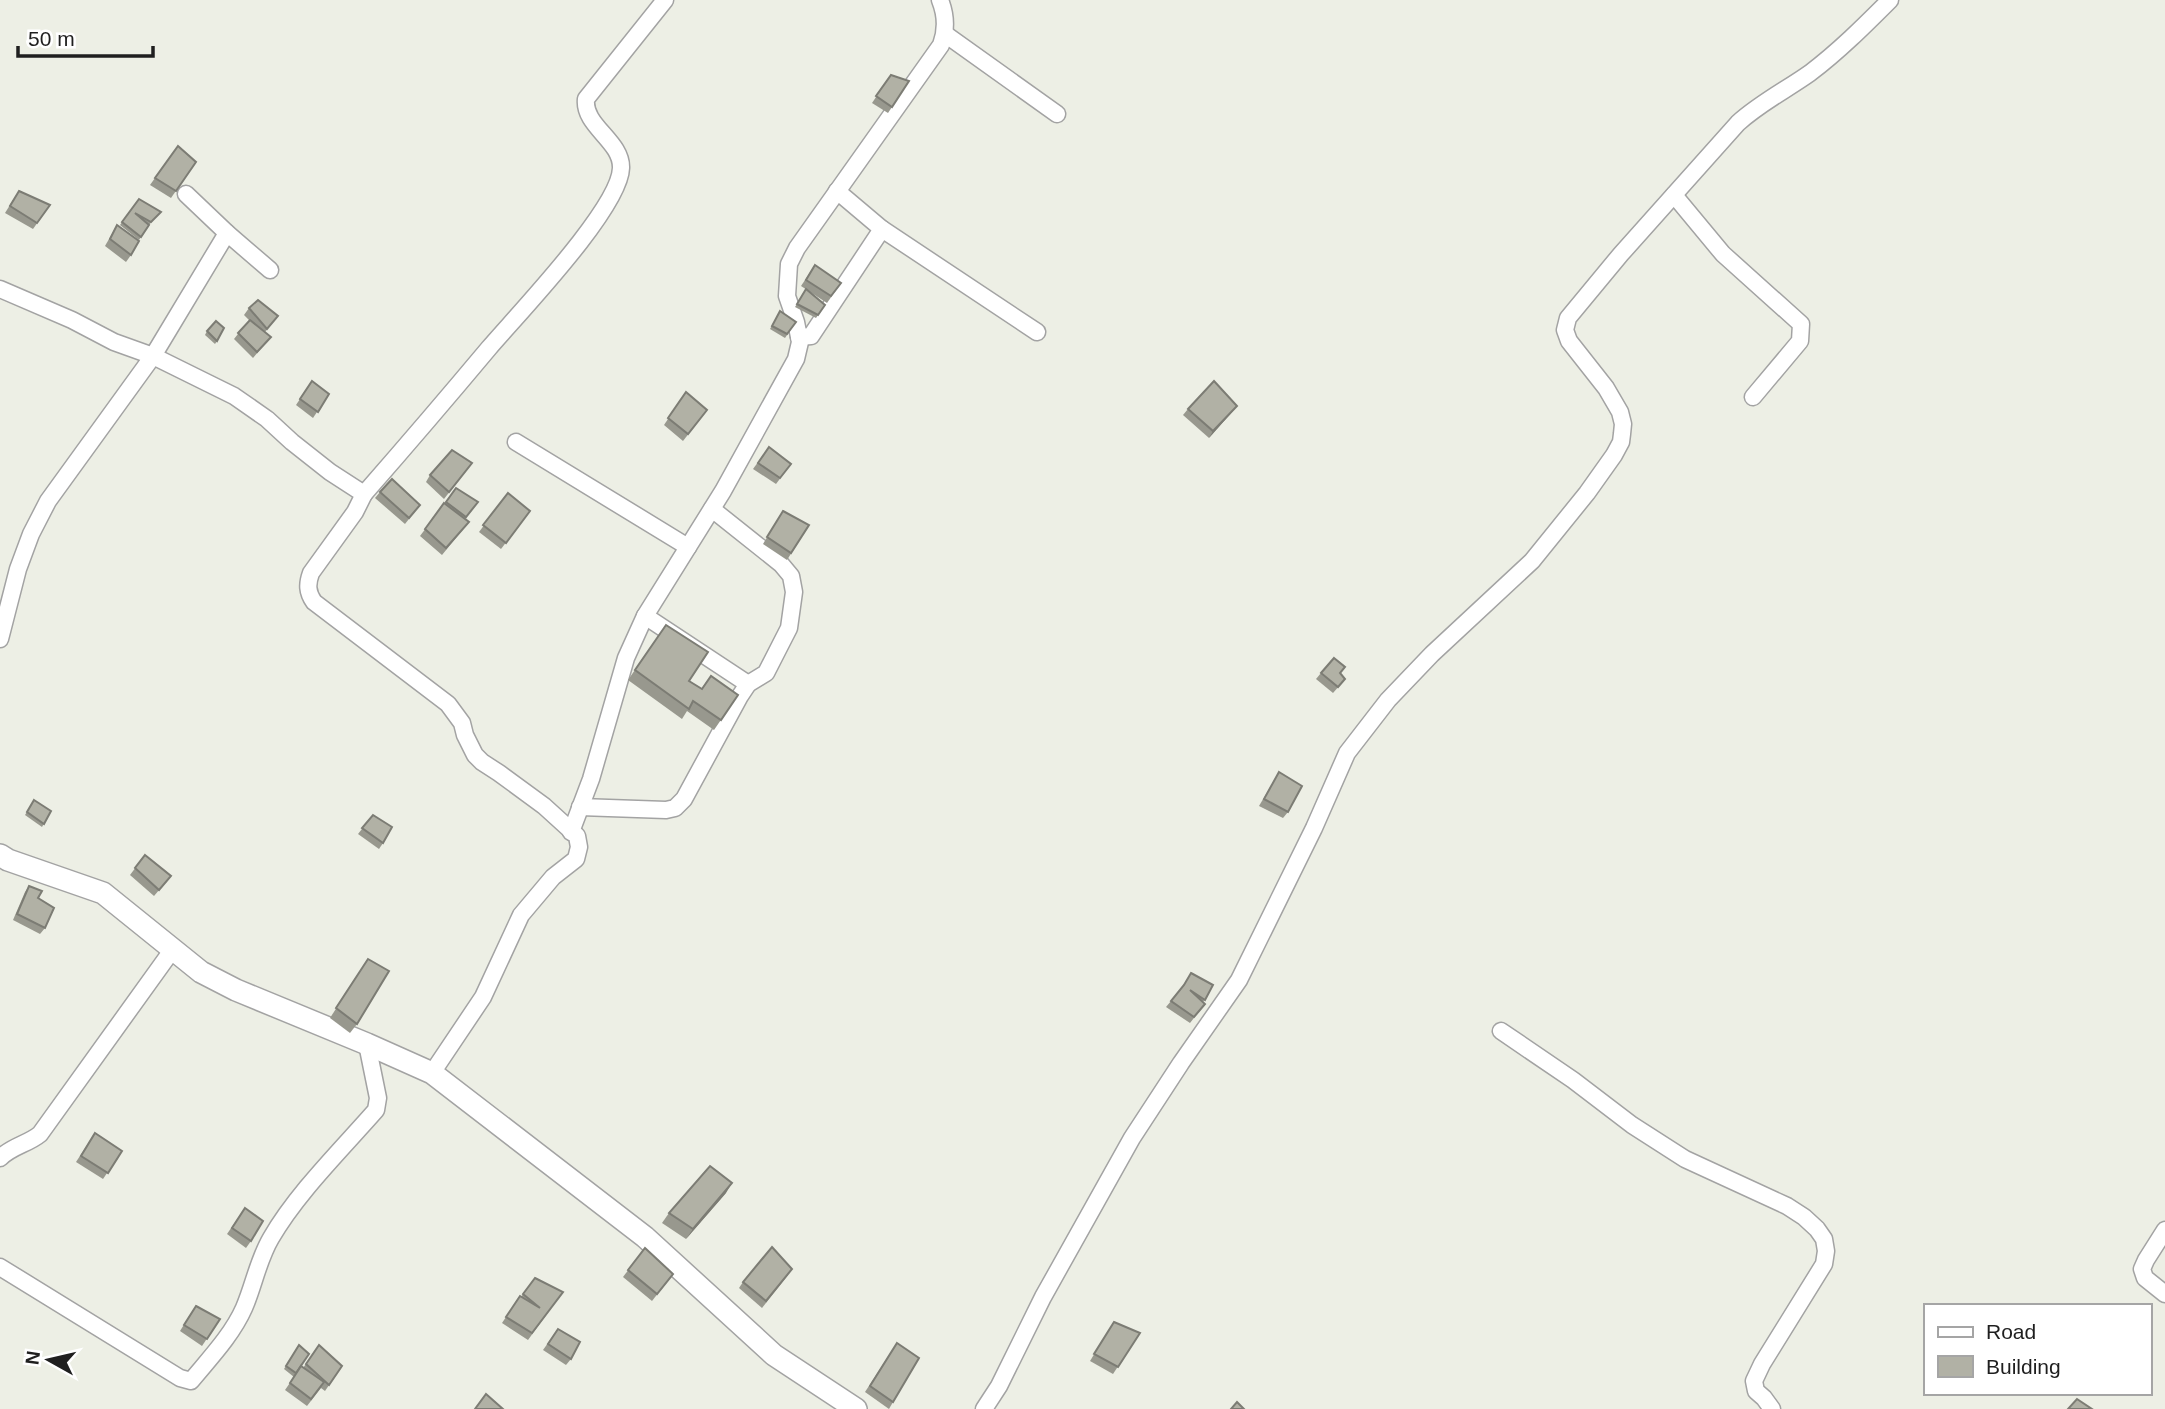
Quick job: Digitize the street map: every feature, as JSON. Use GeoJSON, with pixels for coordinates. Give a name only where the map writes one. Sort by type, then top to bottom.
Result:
{"type":"FeatureCollection","features":[{"type":"Feature","properties":{"kind":"street"},"geometry":{"type":"LineString","coordinates":[[432,1073],[483,997],[521,915],[553,877],[576,859],[579,842],[577,836],[544,806],[475,755],[462,723],[448,704],[314,602],[309,595],[308,582],[310,573],[352,518],[364,494],[577,246],[610,199],[621,167],[618,154],[586,109],[586,99],[665,0]]}},
{"type":"Feature","properties":{"kind":"street"},"geometry":{"type":"LineString","coordinates":[[571,832],[591,779],[626,658],[645,616],[712,509],[796,359],[800,342],[787,296],[789,264],[797,248],[942,45],[945,34],[944,9],[940,0]]}},
{"type":"Feature","properties":{"kind":"street"},"geometry":{"type":"LineString","coordinates":[[984,1409],[999,1386],[1043,1297],[1132,1138],[1239,980],[1314,828],[1347,753],[1388,700],[1432,654],[1532,561],[1587,493],[1621,442],[1620,412],[1606,388],[1569,341],[1565,324],[1567,318],[1738,123],[1844,46],[1890,0]]}},
{"type":"Feature","properties":{"kind":"street"},"geometry":{"type":"LineString","coordinates":[[945,34],[1057,114]]}},
{"type":"Feature","properties":{"kind":"street"},"geometry":{"type":"LineString","coordinates":[[837,191],[883,229],[1037,332]]}},
{"type":"Feature","properties":{"kind":"street"},"geometry":{"type":"LineString","coordinates":[[186,194],[270,270]]}},
{"type":"Feature","properties":{"kind":"street"},"geometry":{"type":"LineString","coordinates":[[1674,195],[1723,254],[1801,324],[1800,341],[1753,397]]}},
{"type":"Feature","properties":{"kind":"street"},"geometry":{"type":"LineString","coordinates":[[799,337],[811,335],[883,229]]}},
{"type":"Feature","properties":{"kind":"street"},"geometry":{"type":"LineString","coordinates":[[0,639],[18,569],[31,534],[48,501],[153,356],[227,233]]}},
{"type":"Feature","properties":{"kind":"street"},"geometry":{"type":"LineString","coordinates":[[0,289],[72,320],[114,342],[153,356],[234,396],[267,419],[330,472],[364,494]]}},
{"type":"Feature","properties":{"kind":"street"},"geometry":{"type":"LineString","coordinates":[[516,442],[688,547]]}},
{"type":"Feature","properties":{"kind":"street"},"geometry":{"type":"LineString","coordinates":[[580,807],[675,808],[684,799],[748,684],[766,673],[789,628],[794,592],[791,576],[781,564],[712,509]]}},
{"type":"Feature","properties":{"kind":"street"},"geometry":{"type":"LineString","coordinates":[[645,616],[748,684]]}},
{"type":"Feature","properties":{"kind":"street"},"geometry":{"type":"LineString","coordinates":[[0,855],[103,893],[201,972],[236,990],[432,1073],[645,1237],[775,1355],[856,1409]]}},
{"type":"Feature","properties":{"kind":"street"},"geometry":{"type":"LineString","coordinates":[[0,1158],[11,1149],[33,1140],[48,1125],[173,949]]}},
{"type":"Feature","properties":{"kind":"street"},"geometry":{"type":"LineString","coordinates":[[1501,1031],[1668,1148],[1718,1176],[1787,1206],[1817,1229],[1824,1239],[1824,1264],[1754,1381],[1756,1391],[1772,1409]]}},
{"type":"Feature","properties":{"kind":"street"},"geometry":{"type":"LineString","coordinates":[[0,1267],[180,1378],[191,1381],[233,1327],[244,1308],[258,1264],[288,1211],[376,1110],[379,1098],[367,1044]]}},
{"type":"Feature","properties":{"kind":"street"},"geometry":{"type":"LineString","coordinates":[[2165,1230],[2142,1269],[2145,1278],[2165,1294]]}},
{"type":"Feature","properties":{"kind":"building"},"geometry":{"type":"Polygon","coordinates":[[[891,75],[909,81],[892,107],[876,96],[891,75]]]}},
{"type":"Feature","properties":{"kind":"building"},"geometry":{"type":"Polygon","coordinates":[[[178,146],[196,162],[176,191],[155,178],[178,146]]]}},
{"type":"Feature","properties":{"kind":"building"},"geometry":{"type":"Polygon","coordinates":[[[19,191],[50,205],[37,223],[10,206],[19,191]]]}},
{"type":"Feature","properties":{"kind":"building"},"geometry":{"type":"Polygon","coordinates":[[[139,199],[161,212],[151,222],[135,213],[149,225],[141,237],[122,222],[139,199]]]}},
{"type":"Feature","properties":{"kind":"building"},"geometry":{"type":"Polygon","coordinates":[[[117,225],[139,241],[131,255],[110,239],[117,225]]]}},
{"type":"Feature","properties":{"kind":"building"},"geometry":{"type":"Polygon","coordinates":[[[815,265],[841,283],[831,296],[806,280],[815,265]]]}},
{"type":"Feature","properties":{"kind":"building"},"geometry":{"type":"Polygon","coordinates":[[[806,289],[825,305],[818,315],[797,304],[806,289]]]}},
{"type":"Feature","properties":{"kind":"building"},"geometry":{"type":"Polygon","coordinates":[[[258,300],[278,316],[267,329],[249,308],[258,300]]]}},
{"type":"Feature","properties":{"kind":"building"},"geometry":{"type":"Polygon","coordinates":[[[780,311],[796,322],[787,334],[772,326],[780,311]]]}},
{"type":"Feature","properties":{"kind":"building"},"geometry":{"type":"Polygon","coordinates":[[[250,320],[271,337],[257,352],[238,333],[250,320]]]}},
{"type":"Feature","properties":{"kind":"building"},"geometry":{"type":"Polygon","coordinates":[[[216,321],[224,328],[217,341],[207,331],[216,321]]]}},
{"type":"Feature","properties":{"kind":"building"},"geometry":{"type":"Polygon","coordinates":[[[312,381],[329,394],[318,412],[300,399],[312,381]]]}},
{"type":"Feature","properties":{"kind":"building"},"geometry":{"type":"Polygon","coordinates":[[[1214,381],[1237,406],[1213,431],[1188,409],[1214,381]]]}},
{"type":"Feature","properties":{"kind":"building"},"geometry":{"type":"Polygon","coordinates":[[[686,392],[707,410],[688,434],[668,418],[686,392]]]}},
{"type":"Feature","properties":{"kind":"building"},"geometry":{"type":"Polygon","coordinates":[[[769,447],[791,464],[780,478],[758,463],[769,447]]]}},
{"type":"Feature","properties":{"kind":"building"},"geometry":{"type":"Polygon","coordinates":[[[452,450],[472,463],[449,492],[430,475],[452,450]]]}},
{"type":"Feature","properties":{"kind":"building"},"geometry":{"type":"Polygon","coordinates":[[[392,479],[420,505],[409,518],[380,492],[392,479]]]}},
{"type":"Feature","properties":{"kind":"building"},"geometry":{"type":"Polygon","coordinates":[[[456,488],[478,502],[466,517],[446,502],[456,488]]]}},
{"type":"Feature","properties":{"kind":"building"},"geometry":{"type":"Polygon","coordinates":[[[508,493],[530,511],[506,543],[483,525],[508,493]]]}},
{"type":"Feature","properties":{"kind":"building"},"geometry":{"type":"Polygon","coordinates":[[[444,503],[469,522],[446,548],[425,529],[444,503]]]}},
{"type":"Feature","properties":{"kind":"building"},"geometry":{"type":"Polygon","coordinates":[[[783,511],[809,525],[791,553],[767,537],[783,511]]]}},
{"type":"Feature","properties":{"kind":"building"},"geometry":{"type":"Polygon","coordinates":[[[666,625],[708,652],[689,681],[702,689],[711,676],[738,695],[721,720],[693,701],[689,709],[635,670],[666,625]]]}},
{"type":"Feature","properties":{"kind":"building"},"geometry":{"type":"Polygon","coordinates":[[[1334,658],[1345,667],[1340,673],[1345,679],[1338,687],[1321,673],[1334,658]]]}},
{"type":"Feature","properties":{"kind":"building"},"geometry":{"type":"Polygon","coordinates":[[[1279,772],[1302,786],[1288,812],[1264,799],[1279,772]]]}},
{"type":"Feature","properties":{"kind":"building"},"geometry":{"type":"Polygon","coordinates":[[[34,800],[51,811],[44,824],[27,812],[34,800]]]}},
{"type":"Feature","properties":{"kind":"building"},"geometry":{"type":"Polygon","coordinates":[[[373,815],[392,827],[383,843],[362,828],[373,815]]]}},
{"type":"Feature","properties":{"kind":"building"},"geometry":{"type":"Polygon","coordinates":[[[145,855],[171,876],[159,890],[135,868],[145,855]]]}},
{"type":"Feature","properties":{"kind":"building"},"geometry":{"type":"Polygon","coordinates":[[[29,886],[42,891],[38,898],[54,908],[45,928],[17,914],[29,886]]]}},
{"type":"Feature","properties":{"kind":"building"},"geometry":{"type":"Polygon","coordinates":[[[368,959],[389,971],[357,1024],[336,1008],[368,959]]]}},
{"type":"Feature","properties":{"kind":"building"},"geometry":{"type":"Polygon","coordinates":[[[1191,973],[1213,985],[1205,1000],[1190,990],[1205,1004],[1194,1017],[1171,1001],[1191,973]]]}},
{"type":"Feature","properties":{"kind":"building"},"geometry":{"type":"Polygon","coordinates":[[[95,1133],[122,1151],[108,1173],[81,1156],[95,1133]]]}},
{"type":"Feature","properties":{"kind":"building"},"geometry":{"type":"Polygon","coordinates":[[[710,1166],[732,1183],[693,1229],[669,1213],[710,1166]]]}},
{"type":"Feature","properties":{"kind":"building"},"geometry":{"type":"Polygon","coordinates":[[[245,1208],[263,1221],[251,1241],[232,1228],[245,1208]]]}},
{"type":"Feature","properties":{"kind":"building"},"geometry":{"type":"Polygon","coordinates":[[[772,1247],[792,1269],[766,1301],[743,1282],[772,1247]]]}},
{"type":"Feature","properties":{"kind":"building"},"geometry":{"type":"Polygon","coordinates":[[[645,1248],[673,1274],[657,1294],[628,1270],[645,1248]]]}},
{"type":"Feature","properties":{"kind":"building"},"geometry":{"type":"Polygon","coordinates":[[[535,1278],[563,1292],[532,1333],[506,1317],[520,1296],[540,1308],[523,1294],[535,1278]]]}},
{"type":"Feature","properties":{"kind":"building"},"geometry":{"type":"Polygon","coordinates":[[[196,1306],[220,1319],[207,1339],[184,1325],[196,1306]]]}},
{"type":"Feature","properties":{"kind":"building"},"geometry":{"type":"Polygon","coordinates":[[[1114,1322],[1140,1333],[1118,1367],[1094,1354],[1114,1322]]]}},
{"type":"Feature","properties":{"kind":"building"},"geometry":{"type":"Polygon","coordinates":[[[558,1329],[580,1342],[571,1359],[548,1344],[558,1329]]]}},
{"type":"Feature","properties":{"kind":"building"},"geometry":{"type":"Polygon","coordinates":[[[897,1343],[919,1358],[893,1402],[870,1386],[897,1343]]]}},
{"type":"Feature","properties":{"kind":"building"},"geometry":{"type":"Polygon","coordinates":[[[299,1345],[309,1354],[296,1373],[286,1366],[299,1345]]]}},
{"type":"Feature","properties":{"kind":"building"},"geometry":{"type":"Polygon","coordinates":[[[319,1345],[342,1366],[329,1385],[306,1364],[319,1345]]]}},
{"type":"Feature","properties":{"kind":"building"},"geometry":{"type":"Polygon","coordinates":[[[301,1366],[324,1382],[311,1399],[290,1383],[301,1366]]]}},
{"type":"Feature","properties":{"kind":"building"},"geometry":{"type":"Polygon","coordinates":[[[486,1394],[503,1409],[475,1409],[486,1394]]]}},
{"type":"Feature","properties":{"kind":"building"},"geometry":{"type":"Polygon","coordinates":[[[2077,1399],[2092,1409],[2068,1409],[2077,1399]]]}},
{"type":"Feature","properties":{"kind":"building"},"geometry":{"type":"Polygon","coordinates":[[[1237,1402],[1244,1409],[1231,1409],[1237,1402]]]}}]}
